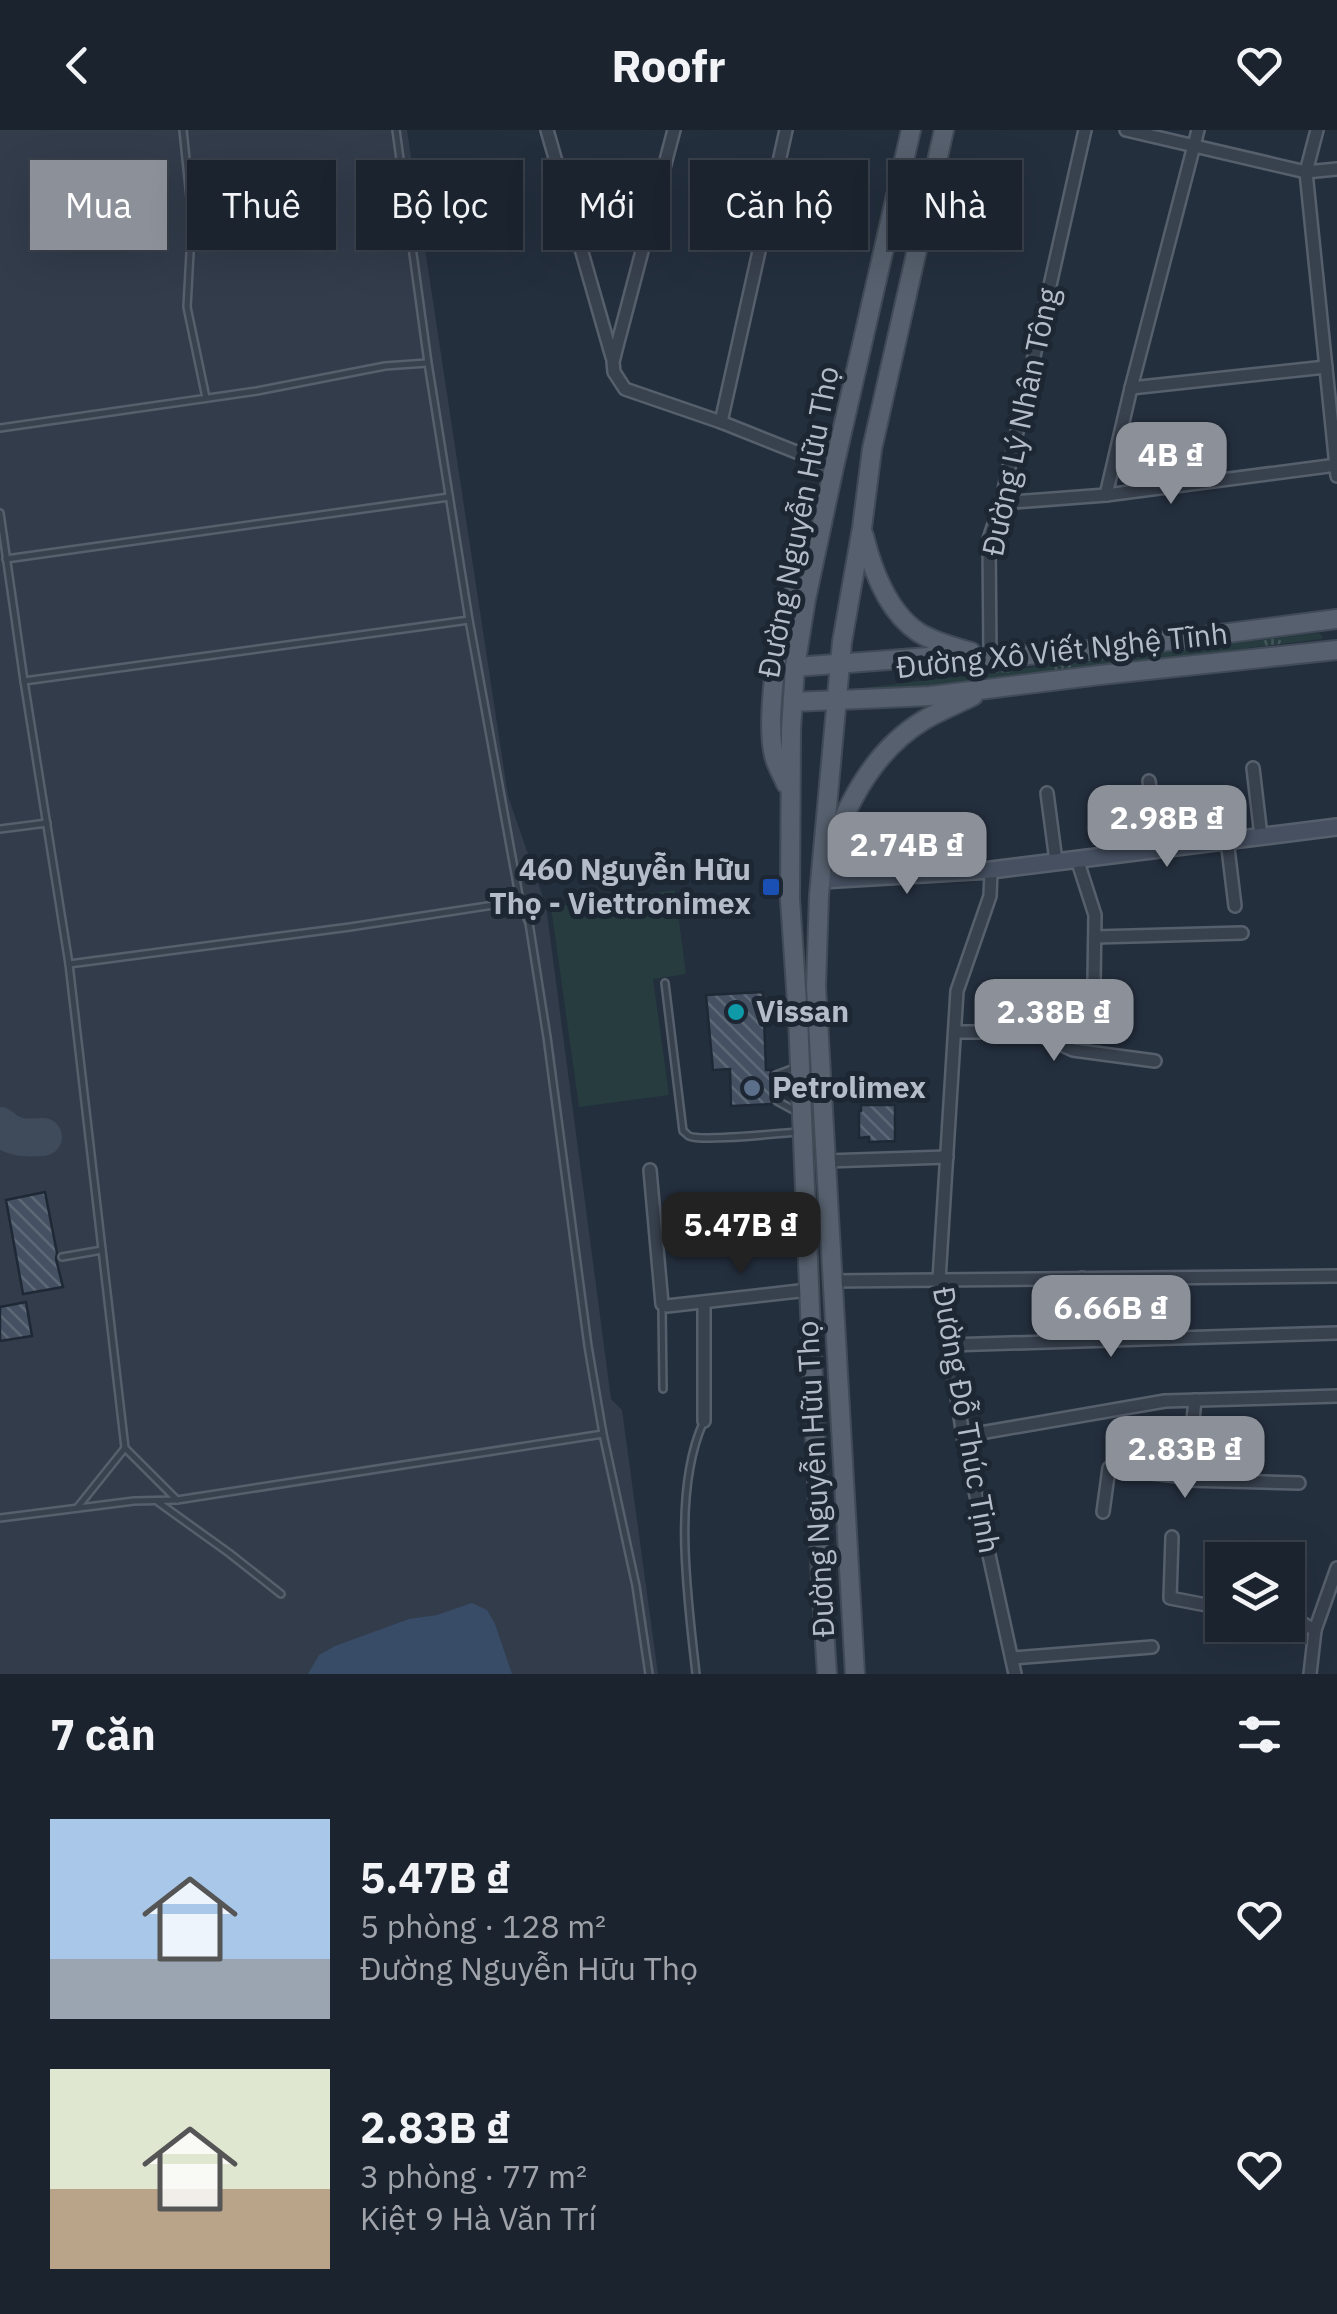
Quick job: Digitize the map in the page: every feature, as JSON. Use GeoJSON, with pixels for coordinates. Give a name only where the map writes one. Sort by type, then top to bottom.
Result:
{"type":"FeatureCollection","features":[{"type":"Feature","properties":{"kind":"main road","name":"Đường Nguyễn Hữu Thọ"},"geometry":{"type":"LineString","coordinates":[[827,1674],[790,899],[793,702],[795,667],[834,467],[911,130]]}},
{"type":"Feature","properties":{"kind":"main road","name":"Đường Nguyễn Hữu Thọ"},"geometry":{"type":"LineString","coordinates":[[856,1674],[816,987],[821,880],[840,665],[872,449],[944,130]]}},
{"type":"Feature","properties":{"kind":"main road"},"geometry":{"type":"LineString","coordinates":[[862,528],[882,586],[907,623],[921,634],[990,658]]}},
{"type":"Feature","properties":{"kind":"main road"},"geometry":{"type":"LineString","coordinates":[[790,793],[773,754],[774,678],[778,644],[790,601],[814,566]]}},
{"type":"Feature","properties":{"kind":"main road","name":"Đường Xô Viết Nghệ Tĩnh"},"geometry":{"type":"LineString","coordinates":[[795,667],[1112,648],[1337,619]]}},
{"type":"Feature","properties":{"kind":"main road","name":"Đường Xô Viết Nghệ Tĩnh"},"geometry":{"type":"LineString","coordinates":[[793,702],[930,696],[1337,650]]}},
{"type":"Feature","properties":{"kind":"main road"},"geometry":{"type":"LineString","coordinates":[[821,880],[843,816],[869,772],[921,722],[990,688]]}},
{"type":"Feature","properties":{"kind":"street"},"geometry":{"type":"LineString","coordinates":[[547,130],[614,372],[625,389],[834,467]]}},
{"type":"Feature","properties":{"kind":"street"},"geometry":{"type":"LineString","coordinates":[[613,362],[674,130]]}},
{"type":"Feature","properties":{"kind":"street"},"geometry":{"type":"LineString","coordinates":[[720,422],[786,130]]}},
{"type":"Feature","properties":{"kind":"street","name":"Đường Lý Nhân Tông"},"geometry":{"type":"LineString","coordinates":[[990,658],[989,539],[1001,502],[1085,130]]}},
{"type":"Feature","properties":{"kind":"street"},"geometry":{"type":"LineString","coordinates":[[1126,130],[1306,172],[1337,169]]}},
{"type":"Feature","properties":{"kind":"street"},"geometry":{"type":"LineString","coordinates":[[1106,495],[1198,130]]}},
{"type":"Feature","properties":{"kind":"street"},"geometry":{"type":"LineString","coordinates":[[1001,502],[1106,495],[1336,469],[1306,172],[1316,130]]}},
{"type":"Feature","properties":{"kind":"street"},"geometry":{"type":"LineString","coordinates":[[1131,388],[1326,368]]}},
{"type":"Feature","properties":{"kind":"street"},"geometry":{"type":"LineString","coordinates":[[1253,768],[1262,836]]}},
{"type":"Feature","properties":{"kind":"street"},"geometry":{"type":"LineString","coordinates":[[1149,781],[1158,849]]}},
{"type":"Feature","properties":{"kind":"street"},"geometry":{"type":"LineString","coordinates":[[1047,793],[1056,862]]}},
{"type":"Feature","properties":{"kind":"street"},"geometry":{"type":"LineString","coordinates":[[821,880],[991,870],[1337,827]]}},
{"type":"Feature","properties":{"kind":"street"},"geometry":{"type":"LineString","coordinates":[[1227,840],[1235,906]]}},
{"type":"Feature","properties":{"kind":"street"},"geometry":{"type":"LineString","coordinates":[[1077,859],[1093,904],[1094,981]]}},
{"type":"Feature","properties":{"kind":"street","name":"Đường Đỗ Thúc Tịnh"},"geometry":{"type":"LineString","coordinates":[[991,870],[990,896],[957,991],[940,1280],[963,1436],[1015,1674]]}},
{"type":"Feature","properties":{"kind":"street"},"geometry":{"type":"LineString","coordinates":[[1095,937],[1242,933]]}},
{"type":"Feature","properties":{"kind":"street"},"geometry":{"type":"LineString","coordinates":[[955,1032],[1033,1032],[1073,1050],[1155,1061]]}},
{"type":"Feature","properties":{"kind":"street"},"geometry":{"type":"LineString","coordinates":[[826,1160],[947,1156]]}},
{"type":"Feature","properties":{"kind":"street"},"geometry":{"type":"LineString","coordinates":[[650,1170],[662,1304]]}},
{"type":"Feature","properties":{"kind":"street"},"geometry":{"type":"LineString","coordinates":[[832,1281],[1337,1276]]}},
{"type":"Feature","properties":{"kind":"street"},"geometry":{"type":"LineString","coordinates":[[1082,1278],[1083,1340]]}},
{"type":"Feature","properties":{"kind":"street","name":"Đường Nguyễn Hữu Thọ"},"geometry":{"type":"LineString","coordinates":[[662,1304],[808,1290]]}},
{"type":"Feature","properties":{"kind":"street"},"geometry":{"type":"LineString","coordinates":[[704,1302],[704,1421]]}},
{"type":"Feature","properties":{"kind":"street"},"geometry":{"type":"LineString","coordinates":[[949,1346],[1337,1332]]}},
{"type":"Feature","properties":{"kind":"street"},"geometry":{"type":"LineString","coordinates":[[963,1436],[1165,1401],[1337,1396]]}},
{"type":"Feature","properties":{"kind":"street"},"geometry":{"type":"LineString","coordinates":[[1186,1477],[1194,1400]]}},
{"type":"Feature","properties":{"kind":"street"},"geometry":{"type":"LineString","coordinates":[[1103,1512],[1109,1468],[1186,1477],[1192,1481],[1299,1483]]}},
{"type":"Feature","properties":{"kind":"street"},"geometry":{"type":"LineString","coordinates":[[1172,1537],[1170,1598],[1205,1605]]}},
{"type":"Feature","properties":{"kind":"street"},"geometry":{"type":"LineString","coordinates":[[1310,1674],[1315,1630],[1337,1568]]}},
{"type":"Feature","properties":{"kind":"street"},"geometry":{"type":"LineString","coordinates":[[1305,1625],[1315,1630]]}},
{"type":"Feature","properties":{"kind":"street"},"geometry":{"type":"LineString","coordinates":[[1012,1658],[1152,1647]]}},
{"type":"Feature","properties":{"kind":"lane"},"geometry":{"type":"LineString","coordinates":[[183,130],[192,217],[187,306],[206,398]]}},
{"type":"Feature","properties":{"kind":"lane"},"geometry":{"type":"LineString","coordinates":[[396,130],[469,620],[520,900],[529,922],[585,1327],[603,1434],[636,1586],[648,1674]]}},
{"type":"Feature","properties":{"kind":"lane"},"geometry":{"type":"LineString","coordinates":[[0,428],[257,391],[386,366],[428,363]]}},
{"type":"Feature","properties":{"kind":"lane"},"geometry":{"type":"LineString","coordinates":[[6,559],[450,497]]}},
{"type":"Feature","properties":{"kind":"lane"},"geometry":{"type":"LineString","coordinates":[[0,513],[69,964],[125,1448],[177,1500]]}},
{"type":"Feature","properties":{"kind":"lane"},"geometry":{"type":"LineString","coordinates":[[24,681],[469,620]]}},
{"type":"Feature","properties":{"kind":"lane"},"geometry":{"type":"LineString","coordinates":[[0,829],[46,823]]}},
{"type":"Feature","properties":{"kind":"lane"},"geometry":{"type":"LineString","coordinates":[[69,964],[520,900]]}},
{"type":"Feature","properties":{"kind":"lane"},"geometry":{"type":"LineString","coordinates":[[665,983],[686,1134],[710,1138],[802,1123]]}},
{"type":"Feature","properties":{"kind":"lane"},"geometry":{"type":"LineString","coordinates":[[62,1257],[102,1250]]}},
{"type":"Feature","properties":{"kind":"lane"},"geometry":{"type":"LineString","coordinates":[[662,1304],[663,1389]]}},
{"type":"Feature","properties":{"kind":"lane"},"geometry":{"type":"LineString","coordinates":[[696,1674],[685,1525],[692,1453],[704,1421]]}},
{"type":"Feature","properties":{"kind":"lane"},"geometry":{"type":"LineString","coordinates":[[0,1518],[177,1500],[603,1434]]}},
{"type":"Feature","properties":{"kind":"lane"},"geometry":{"type":"LineString","coordinates":[[75,1509],[125,1448]]}},
{"type":"Feature","properties":{"kind":"lane"},"geometry":{"type":"LineString","coordinates":[[155,1500],[280,1594]]}},
{"type":"Feature","properties":{"kind":"shaded area"},"geometry":{"type":"Polygon","coordinates":[[[0,130],[407,130],[412,160],[356,160],[356,250],[425,250],[508,796],[546,906],[611,1399],[622,1410],[658,1674],[0,1674],[0,130]]]}},
{"type":"Feature","properties":{"kind":"green space"},"geometry":{"type":"Polygon","coordinates":[[[1319,633],[1321,639],[935,687],[864,692],[863,688],[1319,633]]]}},
{"type":"Feature","properties":{"kind":"green space"},"geometry":{"type":"Polygon","coordinates":[[[675,890],[686,974],[653,979],[669,1095],[579,1107],[551,907],[675,890]]]}},
{"type":"Feature","properties":{"kind":"water"},"geometry":{"type":"Polygon","coordinates":[[[472,1603],[487,1610],[495,1624],[512,1674],[308,1674],[319,1655],[335,1646],[409,1619],[437,1615],[472,1603]]]}},
{"type":"Feature","properties":{"kind":"building"},"geometry":{"type":"Polygon","coordinates":[[[763,992],[766,1070],[772,1070],[772,1104],[731,1106],[730,1069],[713,1070],[706,995],[763,992]]]}},
{"type":"Feature","properties":{"kind":"building"},"geometry":{"type":"Polygon","coordinates":[[[861,1105],[895,1105],[895,1141],[869,1142],[869,1137],[859,1138],[861,1105]]]}},
{"type":"Feature","properties":{"kind":"building"},"geometry":{"type":"Polygon","coordinates":[[[45,1192],[63,1287],[23,1294],[6,1200],[45,1192]]]}},
{"type":"Feature","properties":{"kind":"building"},"geometry":{"type":"Polygon","coordinates":[[[26,1302],[32,1336],[0,1341],[0,1307],[26,1302]]]}},
{"type":"Feature","properties":{"kind":"taxiway"},"geometry":{"type":"LineString","coordinates":[[0,1126],[20,1137],[43,1137]]}},
{"type":"Feature","properties":{"kind":"place","name":"460 Nguyễn Hữu Thọ - Viettronimex"},"geometry":{"type":"Point","coordinates":[771,887]}},
{"type":"Feature","properties":{"kind":"place","name":"Vissan"},"geometry":{"type":"Point","coordinates":[736,1012]}},
{"type":"Feature","properties":{"kind":"place","name":"Petrolimex"},"geometry":{"type":"Point","coordinates":[752,1088]}}]}
